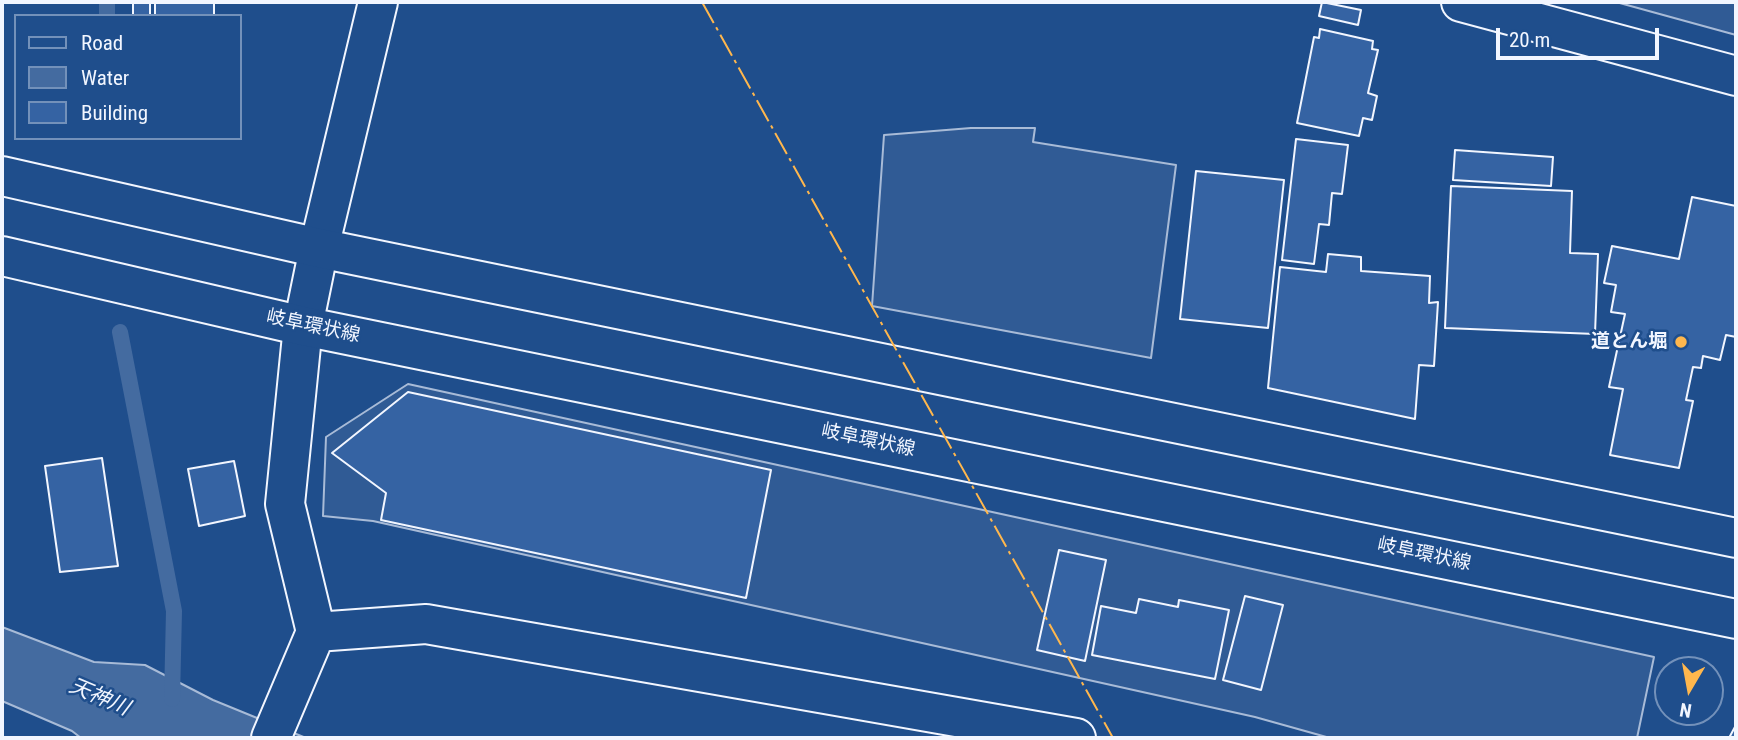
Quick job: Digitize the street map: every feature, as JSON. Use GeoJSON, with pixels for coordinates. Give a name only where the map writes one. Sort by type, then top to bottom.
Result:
{"type":"FeatureCollection","features":[{"type":"Feature","properties":{"kind":"main road"},"geometry":{"type":"LineString","coordinates":[[277,725],[316,632],[285,504],[303,326],[378,2]]}},
{"type":"Feature","properties":{"kind":"main road"},"geometry":{"type":"LineString","coordinates":[[1461,2],[1736,76]]}},
{"type":"Feature","properties":{"kind":"main road"},"geometry":{"type":"LineString","coordinates":[[2,176],[319,248],[1736,538]]}},
{"type":"Feature","properties":{"kind":"main road","name":"岐阜環状線"},"geometry":{"type":"LineString","coordinates":[[2,256],[303,326],[1736,619]]}},
{"type":"Feature","properties":{"kind":"main road"},"geometry":{"type":"LineString","coordinates":[[316,632],[426,624],[1076,738]]}},
{"type":"Feature","properties":{"kind":"shaded area"},"geometry":{"type":"Polygon","coordinates":[[[1616,2],[1736,2],[1736,35],[1616,2]]]}},
{"type":"Feature","properties":{"kind":"shaded area"},"geometry":{"type":"Polygon","coordinates":[[[971,128],[1035,128],[1033,142],[1176,165],[1151,358],[872,306],[884,135],[971,128]]]}},
{"type":"Feature","properties":{"kind":"shaded area"},"geometry":{"type":"Polygon","coordinates":[[[408,384],[1654,657],[1637,738],[1330,738],[1255,717],[373,521],[323,516],[326,437],[408,384]]]}},
{"type":"Feature","properties":{"kind":"water","name":"天神川"},"geometry":{"type":"Polygon","coordinates":[[[2,627],[94,662],[145,665],[213,700],[306,738],[81,738],[72,731],[2,701],[2,627]]]}},
{"type":"Feature","properties":{"kind":"building"},"geometry":{"type":"Polygon","coordinates":[[[133,2],[150,2],[150,14],[133,14],[133,2]]]}},
{"type":"Feature","properties":{"kind":"building"},"geometry":{"type":"Polygon","coordinates":[[[155,2],[214,2],[214,14],[155,14],[155,2]]]}},
{"type":"Feature","properties":{"kind":"building"},"geometry":{"type":"Polygon","coordinates":[[[1322,2],[1361,10],[1358,25],[1319,16],[1322,2]]]}},
{"type":"Feature","properties":{"kind":"building"},"geometry":{"type":"Polygon","coordinates":[[[1320,29],[1373,41],[1372,49],[1378,50],[1368,93],[1377,96],[1372,120],[1363,118],[1359,136],[1297,123],[1314,37],[1319,38],[1320,29]]]}},
{"type":"Feature","properties":{"kind":"building"},"geometry":{"type":"Polygon","coordinates":[[[1296,139],[1348,145],[1342,194],[1332,193],[1329,225],[1319,224],[1314,264],[1282,260],[1296,139]]]}},
{"type":"Feature","properties":{"kind":"building"},"geometry":{"type":"Polygon","coordinates":[[[1455,150],[1553,157],[1551,186],[1453,180],[1455,150]]]}},
{"type":"Feature","properties":{"kind":"building"},"geometry":{"type":"Polygon","coordinates":[[[1196,171],[1284,180],[1268,328],[1180,319],[1196,171]]]}},
{"type":"Feature","properties":{"kind":"building"},"geometry":{"type":"Polygon","coordinates":[[[1451,186],[1572,191],[1570,253],[1598,254],[1595,334],[1445,328],[1451,186]]]}},
{"type":"Feature","properties":{"kind":"building","name":"道とん堀"},"geometry":{"type":"Polygon","coordinates":[[[1692,197],[1736,206],[1736,337],[1726,335],[1720,360],[1703,356],[1701,368],[1693,367],[1686,400],[1693,401],[1679,468],[1610,455],[1623,389],[1609,387],[1625,314],[1611,312],[1616,285],[1604,283],[1612,246],[1679,259],[1692,197]]]}},
{"type":"Feature","properties":{"kind":"building"},"geometry":{"type":"Polygon","coordinates":[[[1328,254],[1361,257],[1361,271],[1430,276],[1429,303],[1438,302],[1434,366],[1419,365],[1415,419],[1268,388],[1280,267],[1326,272],[1328,254]]]}},
{"type":"Feature","properties":{"kind":"building"},"geometry":{"type":"Polygon","coordinates":[[[408,392],[771,470],[746,598],[381,520],[386,493],[332,453],[408,392]]]}},
{"type":"Feature","properties":{"kind":"building"},"geometry":{"type":"Polygon","coordinates":[[[102,458],[118,566],[60,572],[45,466],[102,458]]]}},
{"type":"Feature","properties":{"kind":"building"},"geometry":{"type":"Polygon","coordinates":[[[234,461],[245,516],[199,526],[188,469],[234,461]]]}},
{"type":"Feature","properties":{"kind":"building"},"geometry":{"type":"Polygon","coordinates":[[[1059,550],[1106,560],[1085,661],[1037,650],[1059,550]]]}},
{"type":"Feature","properties":{"kind":"building"},"geometry":{"type":"Polygon","coordinates":[[[1245,596],[1283,605],[1261,690],[1223,680],[1245,596]]]}},
{"type":"Feature","properties":{"kind":"building"},"geometry":{"type":"Polygon","coordinates":[[[1139,599],[1178,607],[1179,600],[1229,610],[1215,679],[1092,655],[1101,606],[1136,613],[1139,599]]]}},
{"type":"Feature","properties":{"kind":"building"},"geometry":{"type":"Polygon","coordinates":[[[1736,725],[1736,738],[1729,738],[1736,725]]]}},
{"type":"Feature","properties":{"kind":"waterway"},"geometry":{"type":"LineString","coordinates":[[107,2],[107,14]]}},
{"type":"Feature","properties":{"kind":"waterway"},"geometry":{"type":"LineString","coordinates":[[120,332],[174,611],[172,699]]}},
{"type":"Feature","properties":{"kind":"power"},"geometry":{"type":"LineString","coordinates":[[702,2],[1113,738]]}},
{"type":"Feature","properties":{"kind":"place","name":"道とん堀"},"geometry":{"type":"Point","coordinates":[1681,342]}}]}
